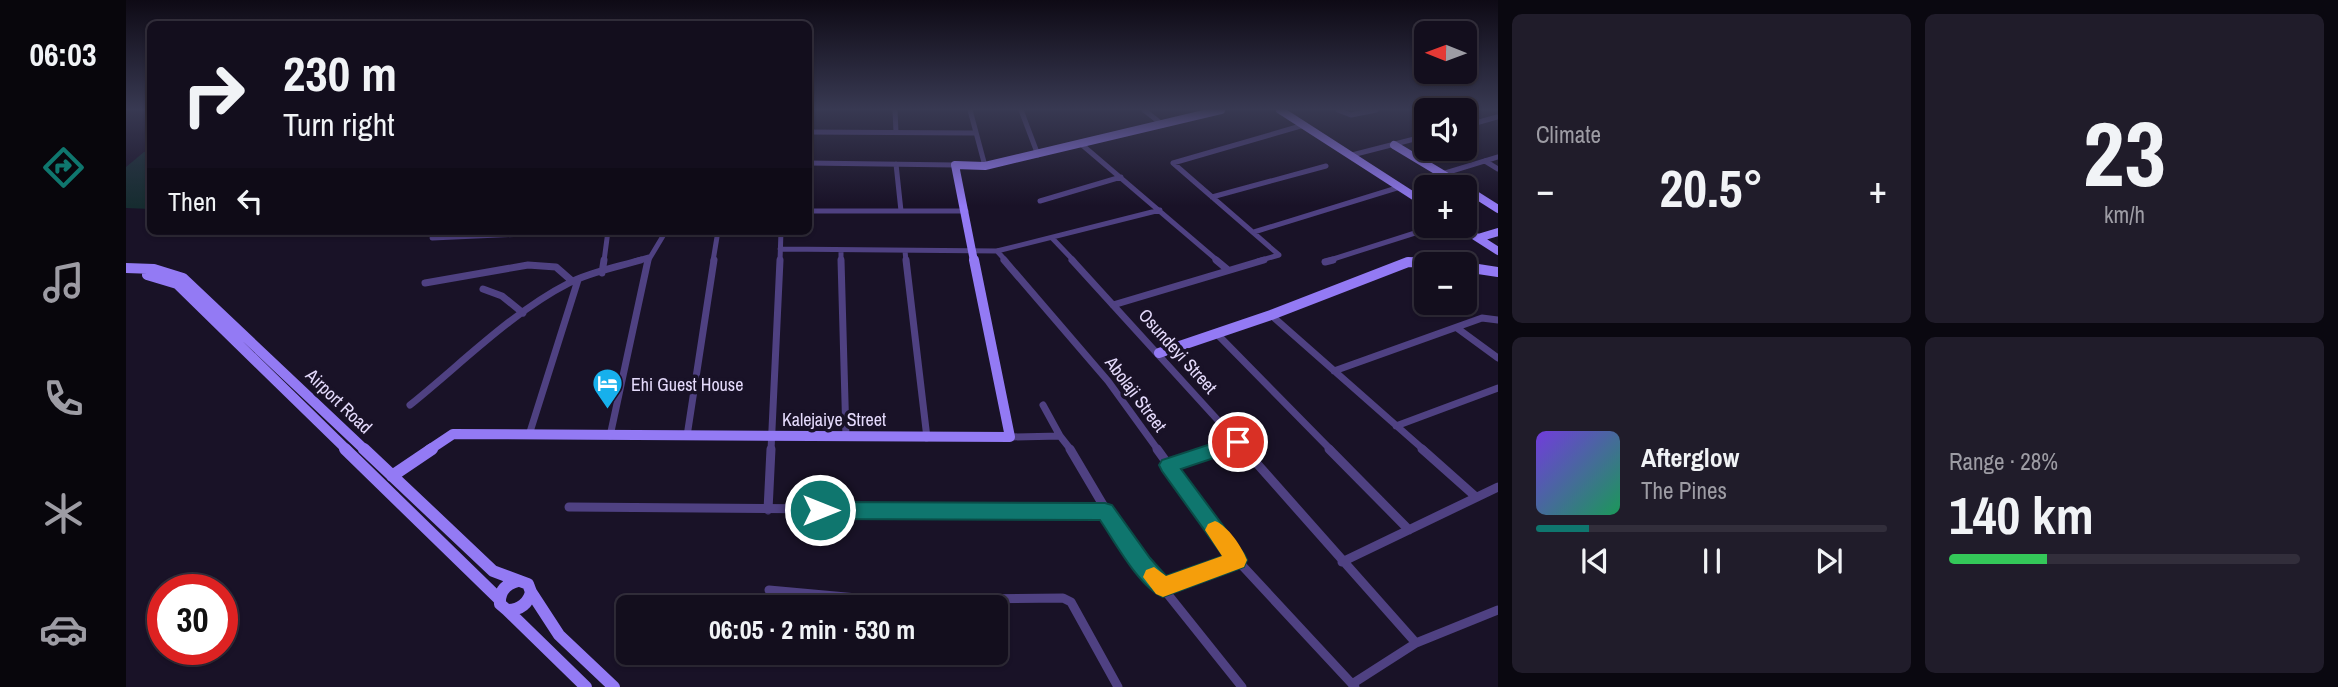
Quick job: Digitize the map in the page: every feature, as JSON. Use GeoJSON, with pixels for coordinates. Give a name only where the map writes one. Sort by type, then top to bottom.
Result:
{"type":"FeatureCollection","features":[{"type":"Feature","properties":{"kind":"street"},"geometry":{"type":"LineString","coordinates":[[977,142],[985,166]]}},
{"type":"Feature","properties":{"kind":"street"},"geometry":{"type":"LineString","coordinates":[[1033,142],[1038,155]]}},
{"type":"Feature","properties":{"kind":"street"},"geometry":{"type":"LineString","coordinates":[[812,163],[985,166],[1089,142]]}},
{"type":"Feature","properties":{"kind":"street"},"geometry":{"type":"LineString","coordinates":[[1113,305],[1279,255],[1173,163],[1245,142]]}},
{"type":"Feature","properties":{"kind":"street"},"geometry":{"type":"LineString","coordinates":[[1331,142],[1414,196]]}},
{"type":"Feature","properties":{"kind":"street"},"geometry":{"type":"LineString","coordinates":[[1352,155],[1404,142]]}},
{"type":"Feature","properties":{"kind":"street"},"geometry":{"type":"LineString","coordinates":[[1081,144],[1228,270]]}},
{"type":"Feature","properties":{"kind":"street"},"geometry":{"type":"LineString","coordinates":[[1394,145],[1442,174],[1498,157]]}},
{"type":"Feature","properties":{"kind":"street"},"geometry":{"type":"LineString","coordinates":[[1485,161],[1498,169]]}},
{"type":"Feature","properties":{"kind":"street"},"geometry":{"type":"LineString","coordinates":[[896,164],[901,211]]}},
{"type":"Feature","properties":{"kind":"street"},"geometry":{"type":"LineString","coordinates":[[955,164],[991,332],[1010,437],[1060,436]]}},
{"type":"Feature","properties":{"kind":"street"},"geometry":{"type":"LineString","coordinates":[[1212,197],[1325,166]]}},
{"type":"Feature","properties":{"kind":"street"},"geometry":{"type":"LineString","coordinates":[[1040,201],[1121,177]]}},
{"type":"Feature","properties":{"kind":"street"},"geometry":{"type":"LineString","coordinates":[[1254,232],[1400,187]]}},
{"type":"Feature","properties":{"kind":"street"},"geometry":{"type":"LineString","coordinates":[[1477,196],[1498,209]]}},
{"type":"Feature","properties":{"kind":"street"},"geometry":{"type":"LineString","coordinates":[[780,249],[997,251],[1160,210]]}},
{"type":"Feature","properties":{"kind":"street"},"geometry":{"type":"LineString","coordinates":[[812,211],[966,211]]}},
{"type":"Feature","properties":{"kind":"street"},"geometry":{"type":"LineString","coordinates":[[1478,238],[1498,232]]}},
{"type":"Feature","properties":{"kind":"street"},"geometry":{"type":"LineString","coordinates":[[1326,261],[1414,233]]}},
{"type":"Feature","properties":{"kind":"street"},"geometry":{"type":"LineString","coordinates":[[432,238],[501,235]]}},
{"type":"Feature","properties":{"kind":"street"},"geometry":{"type":"LineString","coordinates":[[602,273],[607,235]]}},
{"type":"Feature","properties":{"kind":"street"},"geometry":{"type":"LineString","coordinates":[[610,436],[649,257],[663,235]]}},
{"type":"Feature","properties":{"kind":"street"},"geometry":{"type":"LineString","coordinates":[[687,436],[717,235]]}},
{"type":"Feature","properties":{"kind":"street"},"geometry":{"type":"LineString","coordinates":[[768,510],[781,235]]}},
{"type":"Feature","properties":{"kind":"street"},"geometry":{"type":"LineString","coordinates":[[1478,238],[1498,251]]}},
{"type":"Feature","properties":{"kind":"street","name":"Osundeyi Street"},"geometry":{"type":"LineString","coordinates":[[1053,239],[1160,353],[1416,643]]}},
{"type":"Feature","properties":{"kind":"street"},"geometry":{"type":"LineString","coordinates":[[841,250],[846,437]]}},
{"type":"Feature","properties":{"kind":"street"},"geometry":{"type":"LineString","coordinates":[[905,251],[928,438]]}},
{"type":"Feature","properties":{"kind":"street","name":"Abolaji Street"},"geometry":{"type":"LineString","coordinates":[[997,251],[1108,381],[1237,560],[1354,685]]}},
{"type":"Feature","properties":{"kind":"street"},"geometry":{"type":"LineString","coordinates":[[410,405],[523,313],[575,281],[649,257]]}},
{"type":"Feature","properties":{"kind":"street"},"geometry":{"type":"LineString","coordinates":[[1160,353],[1271,315],[1408,262],[1414,262]]}},
{"type":"Feature","properties":{"kind":"street"},"geometry":{"type":"LineString","coordinates":[[425,283],[529,264],[556,267],[568,273],[575,281]]}},
{"type":"Feature","properties":{"kind":"street","name":"Airport Road"},"geometry":{"type":"LineString","coordinates":[[126,271],[154,269],[183,278],[493,571],[518,581]]}},
{"type":"Feature","properties":{"kind":"street"},"geometry":{"type":"LineString","coordinates":[[1477,269],[1498,272]]}},
{"type":"Feature","properties":{"kind":"street","name":"Airport Road"},"geometry":{"type":"LineString","coordinates":[[126,271],[152,275],[177,284],[586,687]]}},
{"type":"Feature","properties":{"kind":"street"},"geometry":{"type":"LineString","coordinates":[[529,435],[575,281]]}},
{"type":"Feature","properties":{"kind":"street"},"geometry":{"type":"LineString","coordinates":[[483,289],[502,296],[523,313]]}},
{"type":"Feature","properties":{"kind":"street"},"geometry":{"type":"LineString","coordinates":[[1271,315],[1476,497]]}},
{"type":"Feature","properties":{"kind":"street"},"geometry":{"type":"LineString","coordinates":[[1334,371],[1482,318],[1498,320]]}},
{"type":"Feature","properties":{"kind":"street"},"geometry":{"type":"LineString","coordinates":[[1457,328],[1498,358]]}},
{"type":"Feature","properties":{"kind":"street"},"geometry":{"type":"LineString","coordinates":[[1216,333],[1409,530]]}},
{"type":"Feature","properties":{"kind":"street"},"geometry":{"type":"LineString","coordinates":[[1396,426],[1498,388]]}},
{"type":"Feature","properties":{"kind":"street"},"geometry":{"type":"LineString","coordinates":[[1042,405],[1060,436],[1083,464],[1105,511],[1142,565],[1163,587],[1242,687]]}},
{"type":"Feature","properties":{"kind":"street","name":"Kalejaiye Street"},"geometry":{"type":"LineString","coordinates":[[392,476],[453,434],[1010,437]]}},
{"type":"Feature","properties":{"kind":"street"},"geometry":{"type":"LineString","coordinates":[[1168,465],[1238,442]]}},
{"type":"Feature","properties":{"kind":"street"},"geometry":{"type":"LineString","coordinates":[[1342,562],[1498,487]]}},
{"type":"Feature","properties":{"kind":"street"},"geometry":{"type":"LineString","coordinates":[[569,507],[1105,511]]}},
{"type":"Feature","properties":{"kind":"street"},"geometry":{"type":"LineString","coordinates":[[1163,587],[1237,560]]}},
{"type":"Feature","properties":{"kind":"street"},"geometry":{"type":"LineString","coordinates":[[531,592],[523,606],[503,605],[503,589],[518,581],[528,584],[559,635],[614,687]]}},
{"type":"Feature","properties":{"kind":"street"},"geometry":{"type":"LineString","coordinates":[[769,590],[816,598],[898,601],[1063,598],[1071,602],[1118,687]]}},
{"type":"Feature","properties":{"kind":"street"},"geometry":{"type":"LineString","coordinates":[[1354,685],[1416,643],[1498,610]]}},
{"type":"Feature","properties":{"kind":"green space"},"geometry":{"type":"Polygon","coordinates":[[[147,152],[147,209],[126,208],[126,167],[147,152]]]}},
{"type":"Feature","properties":{"kind":"slow traffic"},"geometry":{"type":"LineString","coordinates":[[1154,577],[1163,587],[1237,560],[1215,530]]}},
{"type":"Feature","properties":{"kind":"place","name":"Ehi Guest House"},"geometry":{"type":"Point","coordinates":[608,411]}},
{"type":"Feature","properties":{"kind":"route"},"geometry":{"type":"LineString","coordinates":[[820,510],[1105,511],[1142,565],[1163,587],[1237,560],[1168,465],[1238,442]]}}]}
